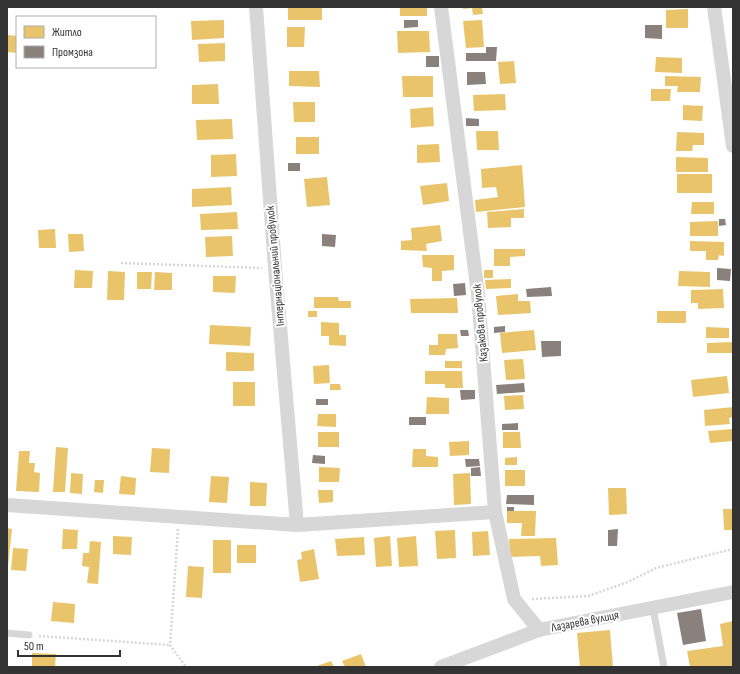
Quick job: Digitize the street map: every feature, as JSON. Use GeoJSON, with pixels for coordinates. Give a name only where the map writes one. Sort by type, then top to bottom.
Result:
{"type":"FeatureCollection","features":[{"type":"Feature","properties":{"kind":"street","name":"Інтернаціональний провулок"},"geometry":{"type":"LineString","coordinates":[[256,7],[275,268],[297,525]]}},
{"type":"Feature","properties":{"kind":"street","name":"Казакова провулок"},"geometry":{"type":"LineString","coordinates":[[441,7],[478,294],[495,512],[514,599],[539,630]]}},
{"type":"Feature","properties":{"kind":"street"},"geometry":{"type":"LineString","coordinates":[[714,7],[733,146]]}},
{"type":"Feature","properties":{"kind":"street"},"geometry":{"type":"LineString","coordinates":[[7,505],[297,525],[495,512]]}},
{"type":"Feature","properties":{"kind":"street","name":"Лазарева вулиця"},"geometry":{"type":"LineString","coordinates":[[441,667],[539,630],[733,592]]}},
{"type":"Feature","properties":{"kind":"lane"},"geometry":{"type":"LineString","coordinates":[[653,608],[664,667]]}},
{"type":"Feature","properties":{"kind":"lane"},"geometry":{"type":"LineString","coordinates":[[7,633],[29,635]]}},
{"type":"Feature","properties":{"kind":"path"},"geometry":{"type":"LineString","coordinates":[[121,263],[275,268]]}},
{"type":"Feature","properties":{"kind":"path"},"geometry":{"type":"LineString","coordinates":[[179,517],[170,645],[186,667]]}},
{"type":"Feature","properties":{"kind":"path"},"geometry":{"type":"LineString","coordinates":[[514,599],[588,596],[628,582],[656,568],[733,548]]}},
{"type":"Feature","properties":{"kind":"path"},"geometry":{"type":"LineString","coordinates":[[29,635],[170,645]]}},
{"type":"Feature","properties":{"kind":"building: Житло"},"geometry":{"type":"Polygon","coordinates":[[[288,7],[322,8],[322,20],[288,20],[288,7]]]}},
{"type":"Feature","properties":{"kind":"building: Житло"},"geometry":{"type":"Polygon","coordinates":[[[400,7],[427,7],[427,16],[400,16],[400,7]]]}},
{"type":"Feature","properties":{"kind":"building: Житло"},"geometry":{"type":"Polygon","coordinates":[[[463,7],[482,7],[483,14],[473,15],[472,8],[463,9],[463,7]]]}},
{"type":"Feature","properties":{"kind":"building: Житло"},"geometry":{"type":"Polygon","coordinates":[[[688,9],[688,28],[666,28],[666,10],[688,9]]]}},
{"type":"Feature","properties":{"kind":"building: Житло"},"geometry":{"type":"Polygon","coordinates":[[[224,20],[224,38],[192,40],[191,21],[224,20]]]}},
{"type":"Feature","properties":{"kind":"building: Житло"},"geometry":{"type":"Polygon","coordinates":[[[482,20],[484,47],[466,48],[463,21],[482,20]]]}},
{"type":"Feature","properties":{"kind":"building: Житло"},"geometry":{"type":"Polygon","coordinates":[[[287,27],[305,27],[304,47],[287,47],[287,27]]]}},
{"type":"Feature","properties":{"kind":"building: Житло"},"geometry":{"type":"Polygon","coordinates":[[[397,31],[429,31],[430,52],[398,53],[397,31]]]}},
{"type":"Feature","properties":{"kind":"building: Житло"},"geometry":{"type":"Polygon","coordinates":[[[7,35],[16,36],[16,53],[7,52],[7,35]]]}},
{"type":"Feature","properties":{"kind":"building: Житло"},"geometry":{"type":"Polygon","coordinates":[[[225,43],[225,61],[199,62],[198,44],[225,43]]]}},
{"type":"Feature","properties":{"kind":"building: Житло"},"geometry":{"type":"Polygon","coordinates":[[[656,57],[682,58],[682,73],[655,72],[656,57]]]}},
{"type":"Feature","properties":{"kind":"building: Житло"},"geometry":{"type":"Polygon","coordinates":[[[514,61],[516,83],[500,84],[498,62],[514,61]]]}},
{"type":"Feature","properties":{"kind":"building: Житло"},"geometry":{"type":"Polygon","coordinates":[[[289,71],[319,71],[320,87],[289,86],[289,71]]]}},
{"type":"Feature","properties":{"kind":"building: Житло"},"geometry":{"type":"Polygon","coordinates":[[[402,76],[433,76],[433,97],[403,97],[402,76]]]}},
{"type":"Feature","properties":{"kind":"building: Житло"},"geometry":{"type":"Polygon","coordinates":[[[665,76],[701,77],[700,92],[677,92],[678,86],[665,86],[665,76]]]}},
{"type":"Feature","properties":{"kind":"building: Житло"},"geometry":{"type":"Polygon","coordinates":[[[218,84],[219,104],[192,104],[192,85],[218,84]]]}},
{"type":"Feature","properties":{"kind":"building: Житло"},"geometry":{"type":"Polygon","coordinates":[[[651,89],[671,89],[670,101],[651,101],[651,89]]]}},
{"type":"Feature","properties":{"kind":"building: Житло"},"geometry":{"type":"Polygon","coordinates":[[[505,94],[506,110],[474,111],[473,95],[505,94]]]}},
{"type":"Feature","properties":{"kind":"building: Житло"},"geometry":{"type":"Polygon","coordinates":[[[293,102],[315,102],[315,122],[294,122],[293,102]]]}},
{"type":"Feature","properties":{"kind":"building: Житло"},"geometry":{"type":"Polygon","coordinates":[[[683,105],[703,106],[702,121],[683,120],[683,105]]]}},
{"type":"Feature","properties":{"kind":"building: Житло"},"geometry":{"type":"Polygon","coordinates":[[[433,107],[434,126],[411,128],[410,109],[433,107]]]}},
{"type":"Feature","properties":{"kind":"building: Житло"},"geometry":{"type":"Polygon","coordinates":[[[232,119],[233,139],[197,140],[196,120],[232,119]]]}},
{"type":"Feature","properties":{"kind":"building: Житло"},"geometry":{"type":"Polygon","coordinates":[[[476,131],[498,131],[499,150],[477,150],[476,131]]]}},
{"type":"Feature","properties":{"kind":"building: Житло"},"geometry":{"type":"Polygon","coordinates":[[[677,132],[704,133],[704,145],[693,145],[692,151],[676,151],[677,132]]]}},
{"type":"Feature","properties":{"kind":"building: Житло"},"geometry":{"type":"Polygon","coordinates":[[[296,137],[319,137],[319,154],[296,154],[296,137]]]}},
{"type":"Feature","properties":{"kind":"building: Житло"},"geometry":{"type":"Polygon","coordinates":[[[439,144],[440,162],[417,163],[417,145],[439,144]]]}},
{"type":"Feature","properties":{"kind":"building: Житло"},"geometry":{"type":"Polygon","coordinates":[[[236,154],[237,176],[211,177],[211,155],[236,154]]]}},
{"type":"Feature","properties":{"kind":"building: Житло"},"geometry":{"type":"Polygon","coordinates":[[[676,157],[708,158],[708,172],[676,172],[676,157]]]}},
{"type":"Feature","properties":{"kind":"building: Житло"},"geometry":{"type":"Polygon","coordinates":[[[522,165],[525,207],[476,212],[475,200],[498,197],[496,187],[482,188],[481,169],[522,165]]]}},
{"type":"Feature","properties":{"kind":"building: Житло"},"geometry":{"type":"Polygon","coordinates":[[[677,174],[712,174],[712,193],[677,193],[677,174]]]}},
{"type":"Feature","properties":{"kind":"building: Житло"},"geometry":{"type":"Polygon","coordinates":[[[327,177],[330,205],[307,207],[304,179],[327,177]]]}},
{"type":"Feature","properties":{"kind":"building: Житло"},"geometry":{"type":"Polygon","coordinates":[[[447,183],[449,201],[423,205],[420,186],[447,183]]]}},
{"type":"Feature","properties":{"kind":"building: Житло"},"geometry":{"type":"Polygon","coordinates":[[[231,187],[232,205],[192,207],[192,189],[231,187]]]}},
{"type":"Feature","properties":{"kind":"building: Житло"},"geometry":{"type":"Polygon","coordinates":[[[692,202],[714,202],[714,214],[691,214],[692,202]]]}},
{"type":"Feature","properties":{"kind":"building: Житло"},"geometry":{"type":"Polygon","coordinates":[[[524,209],[524,218],[511,218],[511,227],[488,228],[487,212],[524,209]]]}},
{"type":"Feature","properties":{"kind":"building: Житло"},"geometry":{"type":"Polygon","coordinates":[[[237,212],[238,229],[201,230],[200,214],[237,212]]]}},
{"type":"Feature","properties":{"kind":"building: Житло"},"geometry":{"type":"Polygon","coordinates":[[[718,221],[718,236],[690,236],[690,222],[718,221]]]}},
{"type":"Feature","properties":{"kind":"building: Житло"},"geometry":{"type":"Polygon","coordinates":[[[440,225],[442,241],[426,244],[427,251],[401,250],[401,241],[412,240],[411,228],[440,225]]]}},
{"type":"Feature","properties":{"kind":"building: Житло"},"geometry":{"type":"Polygon","coordinates":[[[55,229],[56,248],[39,248],[38,230],[55,229]]]}},
{"type":"Feature","properties":{"kind":"building: Житло"},"geometry":{"type":"Polygon","coordinates":[[[68,234],[83,234],[84,251],[69,252],[68,234]]]}},
{"type":"Feature","properties":{"kind":"building: Житло"},"geometry":{"type":"Polygon","coordinates":[[[232,236],[233,256],[206,257],[205,237],[232,236]]]}},
{"type":"Feature","properties":{"kind":"building: Житло"},"geometry":{"type":"Polygon","coordinates":[[[690,241],[724,242],[724,256],[719,255],[718,260],[706,260],[706,251],[690,251],[690,241]]]}},
{"type":"Feature","properties":{"kind":"building: Житло"},"geometry":{"type":"Polygon","coordinates":[[[494,249],[525,249],[525,256],[510,257],[510,266],[494,266],[494,249]]]}},
{"type":"Feature","properties":{"kind":"building: Житло"},"geometry":{"type":"Polygon","coordinates":[[[422,255],[454,255],[454,270],[442,271],[442,281],[432,281],[432,268],[423,267],[422,255]]]}},
{"type":"Feature","properties":{"kind":"building: Житло"},"geometry":{"type":"Polygon","coordinates":[[[75,270],[93,271],[92,288],[74,288],[75,270]]]}},
{"type":"Feature","properties":{"kind":"building: Житло"},"geometry":{"type":"Polygon","coordinates":[[[484,270],[493,270],[493,278],[484,278],[484,270]]]}},
{"type":"Feature","properties":{"kind":"building: Житло"},"geometry":{"type":"Polygon","coordinates":[[[108,271],[125,272],[124,300],[107,300],[108,271]]]}},
{"type":"Feature","properties":{"kind":"building: Житло"},"geometry":{"type":"Polygon","coordinates":[[[679,271],[710,272],[710,287],[678,286],[679,271]]]}},
{"type":"Feature","properties":{"kind":"building: Житло"},"geometry":{"type":"Polygon","coordinates":[[[137,272],[152,272],[151,289],[137,289],[137,272]]]}},
{"type":"Feature","properties":{"kind":"building: Житло"},"geometry":{"type":"Polygon","coordinates":[[[155,272],[172,273],[172,290],[154,290],[155,272]]]}},
{"type":"Feature","properties":{"kind":"building: Житло"},"geometry":{"type":"Polygon","coordinates":[[[213,276],[236,276],[235,293],[213,292],[213,276]]]}},
{"type":"Feature","properties":{"kind":"building: Житло"},"geometry":{"type":"Polygon","coordinates":[[[511,279],[511,288],[486,289],[485,280],[511,279]]]}},
{"type":"Feature","properties":{"kind":"building: Житло"},"geometry":{"type":"Polygon","coordinates":[[[723,289],[724,308],[698,309],[698,303],[691,303],[691,290],[723,289]]]}},
{"type":"Feature","properties":{"kind":"building: Житло"},"geometry":{"type":"Polygon","coordinates":[[[518,294],[518,301],[530,301],[531,313],[498,315],[496,296],[518,294]]]}},
{"type":"Feature","properties":{"kind":"building: Житло"},"geometry":{"type":"Polygon","coordinates":[[[314,297],[338,297],[339,301],[351,301],[351,308],[314,308],[314,297]]]}},
{"type":"Feature","properties":{"kind":"building: Житло"},"geometry":{"type":"Polygon","coordinates":[[[457,298],[458,313],[411,313],[410,299],[457,298]]]}},
{"type":"Feature","properties":{"kind":"building: Житло"},"geometry":{"type":"Polygon","coordinates":[[[308,311],[317,311],[317,317],[308,317],[308,311]]]}},
{"type":"Feature","properties":{"kind":"building: Житло"},"geometry":{"type":"Polygon","coordinates":[[[657,311],[686,311],[686,323],[657,323],[657,311]]]}},
{"type":"Feature","properties":{"kind":"building: Житло"},"geometry":{"type":"Polygon","coordinates":[[[321,322],[339,323],[339,335],[346,335],[346,346],[329,345],[329,336],[321,336],[321,322]]]}},
{"type":"Feature","properties":{"kind":"building: Житло"},"geometry":{"type":"Polygon","coordinates":[[[210,325],[251,327],[250,346],[209,344],[210,325]]]}},
{"type":"Feature","properties":{"kind":"building: Житло"},"geometry":{"type":"Polygon","coordinates":[[[706,327],[729,328],[729,338],[706,338],[706,327]]]}},
{"type":"Feature","properties":{"kind":"building: Житло"},"geometry":{"type":"Polygon","coordinates":[[[534,330],[536,350],[502,353],[500,333],[534,330]]]}},
{"type":"Feature","properties":{"kind":"building: Житло"},"geometry":{"type":"Polygon","coordinates":[[[438,334],[457,334],[458,348],[446,349],[445,355],[429,355],[429,345],[438,345],[438,334]]]}},
{"type":"Feature","properties":{"kind":"building: Житло"},"geometry":{"type":"Polygon","coordinates":[[[733,342],[733,353],[707,353],[707,343],[733,342]]]}},
{"type":"Feature","properties":{"kind":"building: Житло"},"geometry":{"type":"Polygon","coordinates":[[[226,352],[254,353],[254,371],[226,371],[226,352]]]}},
{"type":"Feature","properties":{"kind":"building: Житло"},"geometry":{"type":"Polygon","coordinates":[[[523,359],[525,379],[506,380],[504,360],[523,359]]]}},
{"type":"Feature","properties":{"kind":"building: Житло"},"geometry":{"type":"Polygon","coordinates":[[[445,361],[462,361],[462,368],[445,368],[445,361]]]}},
{"type":"Feature","properties":{"kind":"building: Житло"},"geometry":{"type":"Polygon","coordinates":[[[329,365],[330,383],[314,384],[313,366],[329,365]]]}},
{"type":"Feature","properties":{"kind":"building: Житло"},"geometry":{"type":"Polygon","coordinates":[[[425,371],[462,371],[463,388],[445,388],[445,384],[425,384],[425,371]]]}},
{"type":"Feature","properties":{"kind":"building: Житло"},"geometry":{"type":"Polygon","coordinates":[[[727,376],[729,393],[693,397],[691,380],[727,376]]]}},
{"type":"Feature","properties":{"kind":"building: Житло"},"geometry":{"type":"Polygon","coordinates":[[[233,382],[255,382],[255,406],[233,406],[233,382]]]}},
{"type":"Feature","properties":{"kind":"building: Житло"},"geometry":{"type":"Polygon","coordinates":[[[330,384],[340,384],[341,390],[330,390],[330,384]]]}},
{"type":"Feature","properties":{"kind":"building: Житло"},"geometry":{"type":"Polygon","coordinates":[[[523,395],[524,409],[505,410],[504,396],[523,395]]]}},
{"type":"Feature","properties":{"kind":"building: Житло"},"geometry":{"type":"Polygon","coordinates":[[[427,397],[449,398],[449,414],[426,414],[427,397]]]}},
{"type":"Feature","properties":{"kind":"building: Житло"},"geometry":{"type":"Polygon","coordinates":[[[733,407],[733,417],[729,418],[730,424],[705,426],[704,410],[733,407]]]}},
{"type":"Feature","properties":{"kind":"building: Житло"},"geometry":{"type":"Polygon","coordinates":[[[318,414],[336,414],[336,427],[317,426],[318,414]]]}},
{"type":"Feature","properties":{"kind":"building: Житло"},"geometry":{"type":"Polygon","coordinates":[[[733,429],[733,441],[710,443],[708,431],[733,429]]]}},
{"type":"Feature","properties":{"kind":"building: Житло"},"geometry":{"type":"Polygon","coordinates":[[[318,432],[339,432],[339,447],[318,447],[318,432]]]}},
{"type":"Feature","properties":{"kind":"building: Житло"},"geometry":{"type":"Polygon","coordinates":[[[503,432],[520,432],[521,448],[503,448],[503,432]]]}},
{"type":"Feature","properties":{"kind":"building: Житло"},"geometry":{"type":"Polygon","coordinates":[[[469,441],[469,455],[450,456],[449,442],[469,441]]]}},
{"type":"Feature","properties":{"kind":"building: Житло"},"geometry":{"type":"Polygon","coordinates":[[[56,447],[68,448],[65,492],[53,492],[56,447]]]}},
{"type":"Feature","properties":{"kind":"building: Житло"},"geometry":{"type":"Polygon","coordinates":[[[152,448],[170,449],[169,473],[150,472],[152,448]]]}},
{"type":"Feature","properties":{"kind":"building: Житло"},"geometry":{"type":"Polygon","coordinates":[[[413,449],[426,449],[426,456],[438,457],[438,467],[412,467],[413,449]]]}},
{"type":"Feature","properties":{"kind":"building: Житло"},"geometry":{"type":"Polygon","coordinates":[[[19,451],[30,451],[29,463],[35,463],[34,472],[40,473],[39,492],[16,491],[19,451]]]}},
{"type":"Feature","properties":{"kind":"building: Житло"},"geometry":{"type":"Polygon","coordinates":[[[517,457],[517,465],[505,465],[505,458],[517,457]]]}},
{"type":"Feature","properties":{"kind":"building: Житло"},"geometry":{"type":"Polygon","coordinates":[[[319,467],[340,468],[339,482],[319,482],[319,467]]]}},
{"type":"Feature","properties":{"kind":"building: Житло"},"geometry":{"type":"Polygon","coordinates":[[[505,470],[525,470],[525,486],[505,486],[505,470]]]}},
{"type":"Feature","properties":{"kind":"building: Житло"},"geometry":{"type":"Polygon","coordinates":[[[71,473],[83,474],[82,494],[70,493],[71,473]]]}},
{"type":"Feature","properties":{"kind":"building: Житло"},"geometry":{"type":"Polygon","coordinates":[[[470,473],[471,504],[454,505],[453,474],[470,473]]]}},
{"type":"Feature","properties":{"kind":"building: Житло"},"geometry":{"type":"Polygon","coordinates":[[[121,476],[136,478],[135,495],[119,494],[121,476]]]}},
{"type":"Feature","properties":{"kind":"building: Житло"},"geometry":{"type":"Polygon","coordinates":[[[211,476],[229,477],[227,503],[209,502],[211,476]]]}},
{"type":"Feature","properties":{"kind":"building: Житло"},"geometry":{"type":"Polygon","coordinates":[[[95,480],[104,480],[103,493],[94,492],[95,480]]]}},
{"type":"Feature","properties":{"kind":"building: Житло"},"geometry":{"type":"Polygon","coordinates":[[[250,482],[267,483],[266,506],[250,506],[250,482]]]}},
{"type":"Feature","properties":{"kind":"building: Житло"},"geometry":{"type":"Polygon","coordinates":[[[608,488],[626,488],[627,514],[609,515],[608,488]]]}},
{"type":"Feature","properties":{"kind":"building: Житло"},"geometry":{"type":"Polygon","coordinates":[[[318,490],[333,490],[333,502],[319,503],[318,490]]]}},
{"type":"Feature","properties":{"kind":"building: Житло"},"geometry":{"type":"Polygon","coordinates":[[[723,509],[733,509],[733,530],[724,530],[723,509]]]}},
{"type":"Feature","properties":{"kind":"building: Житло"},"geometry":{"type":"Polygon","coordinates":[[[507,511],[536,511],[535,536],[521,536],[522,523],[507,523],[507,511]]]}},
{"type":"Feature","properties":{"kind":"building: Житло"},"geometry":{"type":"Polygon","coordinates":[[[7,528],[12,529],[8,566],[7,566],[7,528]]]}},
{"type":"Feature","properties":{"kind":"building: Житло"},"geometry":{"type":"Polygon","coordinates":[[[63,529],[78,530],[77,549],[62,549],[63,529]]]}},
{"type":"Feature","properties":{"kind":"building: Житло"},"geometry":{"type":"Polygon","coordinates":[[[455,530],[456,558],[437,559],[435,531],[455,530]]]}},
{"type":"Feature","properties":{"kind":"building: Житло"},"geometry":{"type":"Polygon","coordinates":[[[488,531],[490,555],[473,556],[472,532],[488,531]]]}},
{"type":"Feature","properties":{"kind":"building: Житло"},"geometry":{"type":"Polygon","coordinates":[[[113,536],[132,537],[131,555],[113,554],[113,536]]]}},
{"type":"Feature","properties":{"kind":"building: Житло"},"geometry":{"type":"Polygon","coordinates":[[[390,536],[392,566],[376,567],[374,538],[390,536]]]}},
{"type":"Feature","properties":{"kind":"building: Житло"},"geometry":{"type":"Polygon","coordinates":[[[416,536],[418,566],[399,567],[397,538],[416,536]]]}},
{"type":"Feature","properties":{"kind":"building: Житло"},"geometry":{"type":"Polygon","coordinates":[[[364,537],[365,555],[337,556],[335,539],[364,537]]]}},
{"type":"Feature","properties":{"kind":"building: Житло"},"geometry":{"type":"Polygon","coordinates":[[[556,538],[558,565],[541,566],[540,556],[510,557],[509,539],[556,538]]]}},
{"type":"Feature","properties":{"kind":"building: Житло"},"geometry":{"type":"Polygon","coordinates":[[[213,540],[231,540],[231,573],[213,573],[213,540]]]}},
{"type":"Feature","properties":{"kind":"building: Житло"},"geometry":{"type":"Polygon","coordinates":[[[90,541],[101,542],[98,584],[87,583],[89,567],[82,566],[83,553],[89,553],[90,541]]]}},
{"type":"Feature","properties":{"kind":"building: Житло"},"geometry":{"type":"Polygon","coordinates":[[[237,545],[256,545],[256,563],[237,563],[237,545]]]}},
{"type":"Feature","properties":{"kind":"building: Житло"},"geometry":{"type":"Polygon","coordinates":[[[13,548],[28,549],[26,571],[11,570],[13,548]]]}},
{"type":"Feature","properties":{"kind":"building: Житло"},"geometry":{"type":"Polygon","coordinates":[[[314,549],[319,579],[300,582],[297,560],[302,559],[301,552],[314,549]]]}},
{"type":"Feature","properties":{"kind":"building: Житло"},"geometry":{"type":"Polygon","coordinates":[[[188,566],[204,567],[202,598],[186,597],[188,566]]]}},
{"type":"Feature","properties":{"kind":"building: Житло"},"geometry":{"type":"Polygon","coordinates":[[[53,602],[75,604],[74,623],[51,621],[53,602]]]}},
{"type":"Feature","properties":{"kind":"building: Житло"},"geometry":{"type":"Polygon","coordinates":[[[733,621],[733,667],[690,667],[687,651],[723,646],[720,624],[733,621]]]}},
{"type":"Feature","properties":{"kind":"building: Житло"},"geometry":{"type":"Polygon","coordinates":[[[610,630],[613,667],[580,667],[577,633],[610,630]]]}},
{"type":"Feature","properties":{"kind":"building: Житло"},"geometry":{"type":"Polygon","coordinates":[[[32,653],[56,654],[55,667],[32,667],[32,653]]]}},
{"type":"Feature","properties":{"kind":"building: Житло"},"geometry":{"type":"Polygon","coordinates":[[[361,654],[366,667],[345,667],[342,661],[361,654]]]}},
{"type":"Feature","properties":{"kind":"building: Житло"},"geometry":{"type":"Polygon","coordinates":[[[331,661],[334,667],[314,667],[331,661]]]}},
{"type":"Feature","properties":{"kind":"building: Промзона"},"geometry":{"type":"Polygon","coordinates":[[[404,20],[418,20],[418,27],[404,28],[404,20]]]}},
{"type":"Feature","properties":{"kind":"building: Промзона"},"geometry":{"type":"Polygon","coordinates":[[[645,25],[662,25],[662,39],[645,38],[645,25]]]}},
{"type":"Feature","properties":{"kind":"building: Промзона"},"geometry":{"type":"Polygon","coordinates":[[[486,47],[497,47],[496,61],[466,61],[466,53],[486,53],[486,47]]]}},
{"type":"Feature","properties":{"kind":"building: Промзона"},"geometry":{"type":"Polygon","coordinates":[[[426,56],[439,56],[439,67],[426,67],[426,56]]]}},
{"type":"Feature","properties":{"kind":"building: Промзона"},"geometry":{"type":"Polygon","coordinates":[[[467,72],[485,72],[486,84],[467,85],[467,72]]]}},
{"type":"Feature","properties":{"kind":"building: Промзона"},"geometry":{"type":"Polygon","coordinates":[[[466,118],[479,119],[479,126],[466,126],[466,118]]]}},
{"type":"Feature","properties":{"kind":"building: Промзона"},"geometry":{"type":"Polygon","coordinates":[[[288,163],[300,163],[300,171],[288,171],[288,163]]]}},
{"type":"Feature","properties":{"kind":"building: Промзона"},"geometry":{"type":"Polygon","coordinates":[[[719,219],[725,219],[726,225],[719,226],[719,219]]]}},
{"type":"Feature","properties":{"kind":"building: Промзона"},"geometry":{"type":"Polygon","coordinates":[[[322,234],[336,235],[335,247],[322,246],[322,234]]]}},
{"type":"Feature","properties":{"kind":"building: Промзона"},"geometry":{"type":"Polygon","coordinates":[[[717,268],[731,269],[730,281],[717,280],[717,268]]]}},
{"type":"Feature","properties":{"kind":"building: Промзона"},"geometry":{"type":"Polygon","coordinates":[[[465,283],[466,295],[454,296],[453,284],[465,283]]]}},
{"type":"Feature","properties":{"kind":"building: Промзона"},"geometry":{"type":"Polygon","coordinates":[[[551,287],[552,296],[527,297],[526,289],[551,287]]]}},
{"type":"Feature","properties":{"kind":"building: Промзона"},"geometry":{"type":"Polygon","coordinates":[[[505,326],[505,332],[494,333],[494,327],[505,326]]]}},
{"type":"Feature","properties":{"kind":"building: Промзона"},"geometry":{"type":"Polygon","coordinates":[[[460,330],[468,330],[469,336],[461,336],[460,330]]]}},
{"type":"Feature","properties":{"kind":"building: Промзона"},"geometry":{"type":"Polygon","coordinates":[[[541,341],[561,341],[561,356],[542,357],[541,341]]]}},
{"type":"Feature","properties":{"kind":"building: Промзона"},"geometry":{"type":"Polygon","coordinates":[[[524,383],[525,392],[497,394],[496,385],[524,383]]]}},
{"type":"Feature","properties":{"kind":"building: Промзона"},"geometry":{"type":"Polygon","coordinates":[[[460,390],[475,390],[475,399],[461,400],[460,390]]]}},
{"type":"Feature","properties":{"kind":"building: Промзона"},"geometry":{"type":"Polygon","coordinates":[[[316,399],[328,399],[328,405],[316,405],[316,399]]]}},
{"type":"Feature","properties":{"kind":"building: Промзона"},"geometry":{"type":"Polygon","coordinates":[[[409,417],[426,417],[426,425],[409,425],[409,417]]]}},
{"type":"Feature","properties":{"kind":"building: Промзона"},"geometry":{"type":"Polygon","coordinates":[[[518,423],[518,430],[502,430],[502,424],[518,423]]]}},
{"type":"Feature","properties":{"kind":"building: Промзона"},"geometry":{"type":"Polygon","coordinates":[[[313,455],[325,456],[325,464],[312,463],[313,455]]]}},
{"type":"Feature","properties":{"kind":"building: Промзона"},"geometry":{"type":"Polygon","coordinates":[[[465,459],[479,459],[480,466],[466,467],[465,459]]]}},
{"type":"Feature","properties":{"kind":"building: Промзона"},"geometry":{"type":"Polygon","coordinates":[[[480,467],[481,476],[471,476],[471,468],[480,467]]]}},
{"type":"Feature","properties":{"kind":"building: Промзона"},"geometry":{"type":"Polygon","coordinates":[[[507,495],[534,495],[534,505],[506,504],[507,495]]]}},
{"type":"Feature","properties":{"kind":"building: Промзона"},"geometry":{"type":"Polygon","coordinates":[[[507,507],[514,507],[514,511],[507,511],[507,507]]]}},
{"type":"Feature","properties":{"kind":"building: Промзона"},"geometry":{"type":"Polygon","coordinates":[[[618,529],[617,546],[608,546],[608,530],[618,529]]]}},
{"type":"Feature","properties":{"kind":"building: Промзона"},"geometry":{"type":"Polygon","coordinates":[[[701,609],[706,641],[683,645],[677,613],[701,609]]]}}]}
